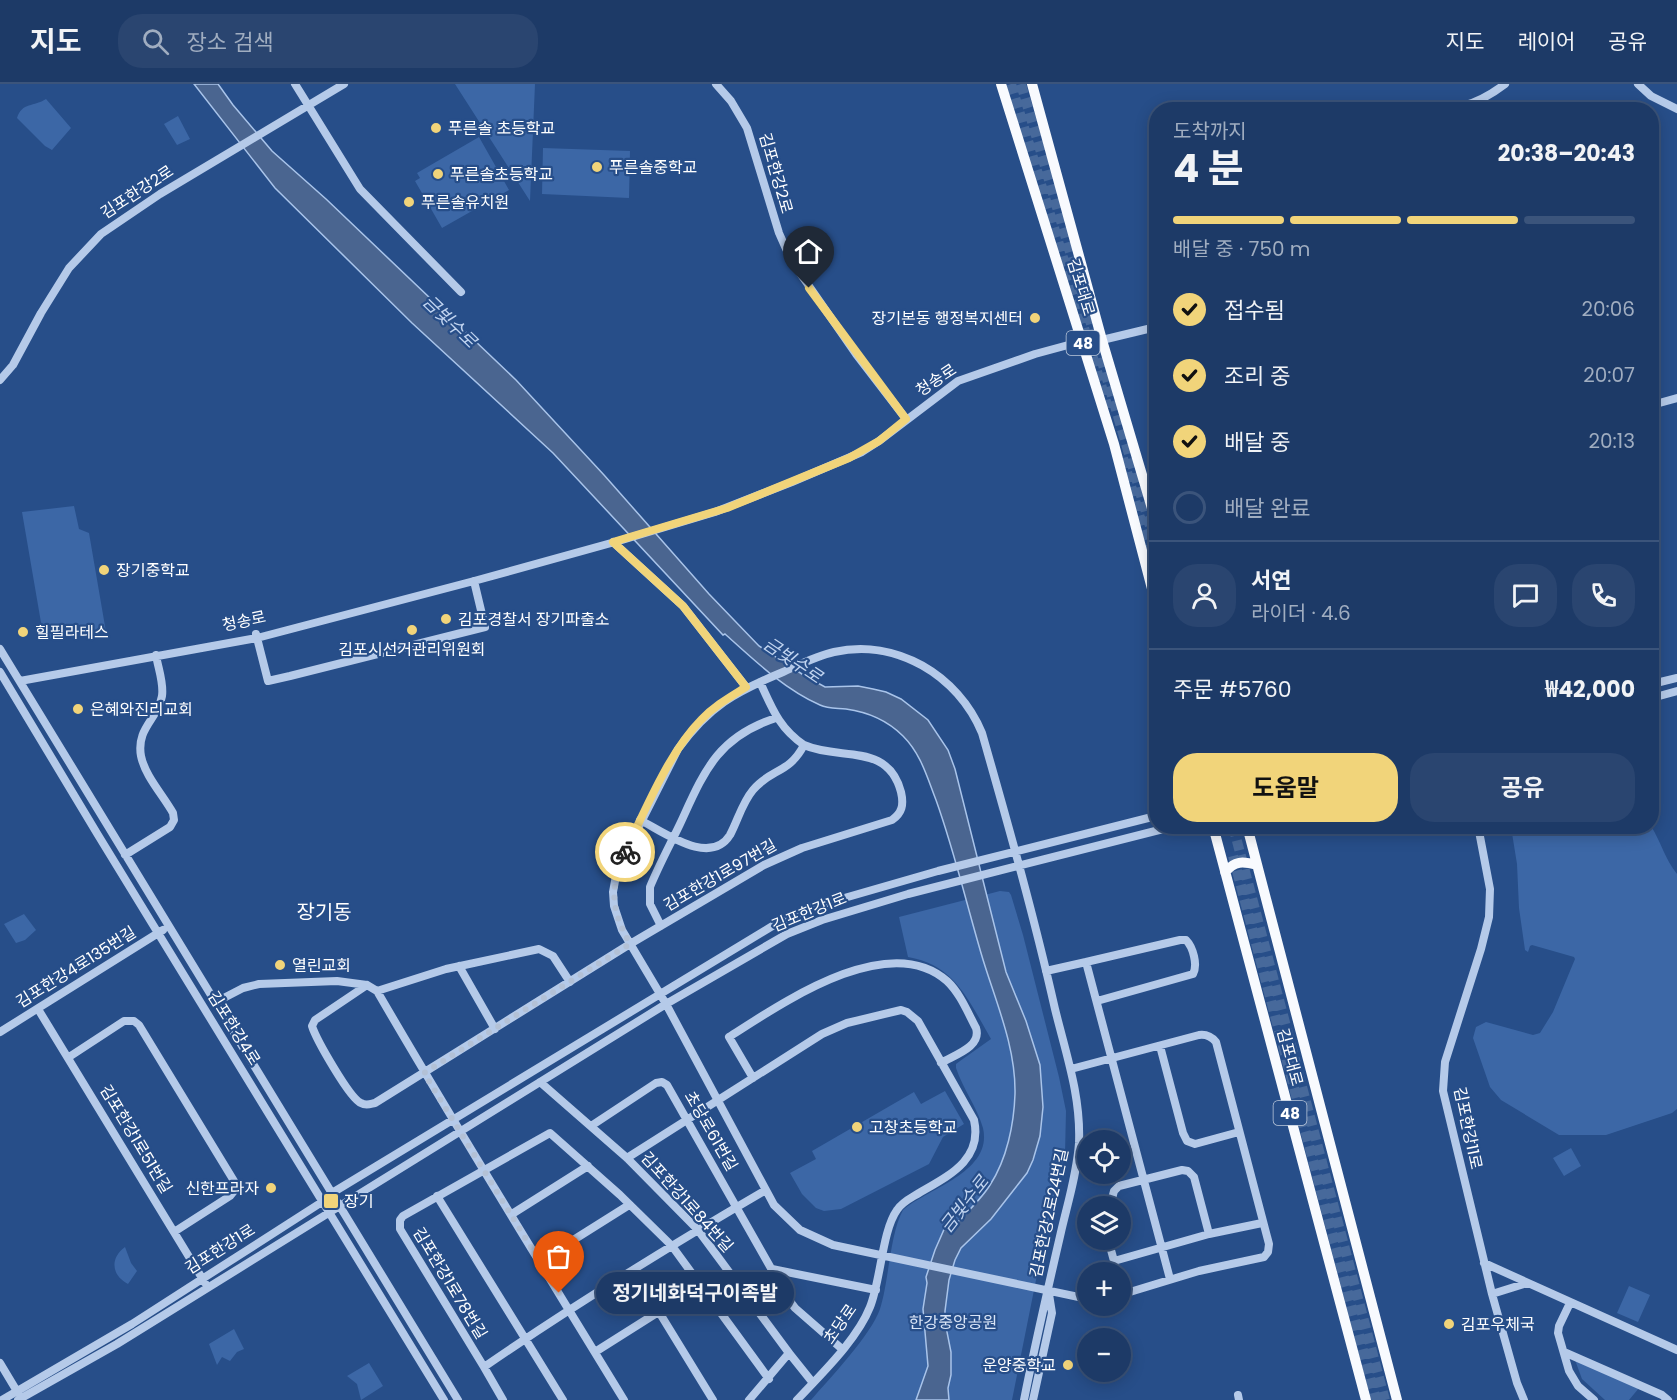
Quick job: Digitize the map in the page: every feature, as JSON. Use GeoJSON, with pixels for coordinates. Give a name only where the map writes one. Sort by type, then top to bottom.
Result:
{"type":"FeatureCollection","features":[{"type":"Feature","properties":{"kind":"main road","name":"김포대로"},"geometry":{"type":"LineString","coordinates":[[1001,84],[1114,444],[1149,577]]}},
{"type":"Feature","properties":{"kind":"main road","name":"김포대로"},"geometry":{"type":"LineString","coordinates":[[1032,84],[1102,339],[1149,498]]}},
{"type":"Feature","properties":{"kind":"main road","name":"김포대로"},"geometry":{"type":"LineString","coordinates":[[1215,834],[1366,1400]]}},
{"type":"Feature","properties":{"kind":"main road","name":"김포대로"},"geometry":{"type":"LineString","coordinates":[[1249,834],[1397,1400]]}},
{"type":"Feature","properties":{"kind":"main road"},"geometry":{"type":"LineString","coordinates":[[1226,872],[1232,865],[1240,862],[1257,865]]}},
{"type":"Feature","properties":{"kind":"street"},"geometry":{"type":"LineString","coordinates":[[295,84],[360,189],[461,292]]}},
{"type":"Feature","properties":{"kind":"street","name":"김포한강2로"},"geometry":{"type":"LineString","coordinates":[[0,380],[13,365],[53,292],[69,268],[91,243],[127,215],[344,84]]}},
{"type":"Feature","properties":{"kind":"street","name":"김포한강2로"},"geometry":{"type":"LineString","coordinates":[[716,84],[740,112],[750,134],[779,233],[791,260],[813,295],[906,419]]}},
{"type":"Feature","properties":{"kind":"street"},"geometry":{"type":"LineString","coordinates":[[1475,102],[1487,97],[1505,84]]}},
{"type":"Feature","properties":{"kind":"street"},"geometry":{"type":"LineString","coordinates":[[1638,84],[1651,96],[1677,109]]}},
{"type":"Feature","properties":{"kind":"street","name":"청송로"},"geometry":{"type":"LineString","coordinates":[[9,687],[37,674],[157,656],[257,636],[444,585],[474,581],[727,508],[849,458],[879,441],[958,381],[1026,357],[1083,341],[1149,329]]}},
{"type":"Feature","properties":{"kind":"street"},"geometry":{"type":"LineString","coordinates":[[1659,401],[1677,396]]}},
{"type":"Feature","properties":{"kind":"street"},"geometry":{"type":"LineString","coordinates":[[613,542],[683,606],[746,687]]}},
{"type":"Feature","properties":{"kind":"street"},"geometry":{"type":"LineString","coordinates":[[257,636],[268,681],[485,627],[474,581]]}},
{"type":"Feature","properties":{"kind":"street","name":"김포한강4로"},"geometry":{"type":"LineString","coordinates":[[0,649],[458,1400]]}},
{"type":"Feature","properties":{"kind":"street"},"geometry":{"type":"LineString","coordinates":[[1018,865],[982,733],[970,709],[954,690],[928,668],[886,651],[858,650],[835,652],[815,658],[746,687],[711,710],[689,733],[674,755],[617,870],[613,892],[617,917],[630,944],[666,1004],[774,1205],[784,1216],[810,1236],[834,1245],[1048,1291]]}},
{"type":"Feature","properties":{"kind":"street"},"geometry":{"type":"LineString","coordinates":[[125,855],[170,827],[174,820],[173,813],[141,757],[142,735],[162,697],[157,656]]}},
{"type":"Feature","properties":{"kind":"street","name":"김포한강4로"},"geometry":{"type":"LineString","coordinates":[[0,672],[444,1400]]}},
{"type":"Feature","properties":{"kind":"street"},"geometry":{"type":"LineString","coordinates":[[1659,682],[1677,678]]}},
{"type":"Feature","properties":{"kind":"street","name":"김포한강1로97번길"},"geometry":{"type":"LineString","coordinates":[[630,944],[784,854],[892,820],[902,809],[903,800],[894,774],[889,768],[872,758],[819,751],[804,745],[784,729],[776,718],[761,681]]}},
{"type":"Feature","properties":{"kind":"street"},"geometry":{"type":"LineString","coordinates":[[1659,696],[1677,691]]}},
{"type":"Feature","properties":{"kind":"street","name":"김포한강1로97번길"},"geometry":{"type":"LineString","coordinates":[[661,926],[654,913],[649,895],[653,879],[701,779],[719,752],[751,728],[776,718]]}},
{"type":"Feature","properties":{"kind":"street","name":"김포한강1로97번길"},"geometry":{"type":"LineString","coordinates":[[640,820],[702,849],[709,850],[721,845],[731,833],[753,789],[766,778],[793,763],[804,745]]}},
{"type":"Feature","properties":{"kind":"street","name":"김포한강1로"},"geometry":{"type":"LineString","coordinates":[[20,1397],[322,1202],[332,1193],[779,922],[794,915],[938,871],[1149,818]]}},
{"type":"Feature","properties":{"kind":"street","name":"김포한강1로"},"geometry":{"type":"LineString","coordinates":[[2,1400],[20,1397],[67,1374],[666,1004],[801,928],[871,904],[943,884],[1149,832]]}},
{"type":"Feature","properties":{"kind":"street","name":"김포한강11로"},"geometry":{"type":"LineString","coordinates":[[1480,834],[1490,889],[1488,917],[1481,949],[1445,1062],[1443,1091],[1492,1294],[1516,1383],[1524,1400]]}},
{"type":"Feature","properties":{"kind":"street","name":"김포한강2로24번길"},"geometry":{"type":"LineString","coordinates":[[1018,865],[1071,1069],[1078,1107],[1078,1156],[1024,1400]]}},
{"type":"Feature","properties":{"kind":"street","name":"김포한강4로135번길"},"geometry":{"type":"LineString","coordinates":[[0,1032],[168,926]]}},
{"type":"Feature","properties":{"kind":"street"},"geometry":{"type":"LineString","coordinates":[[1046,971],[1180,940],[1186,940],[1190,944],[1195,964],[1193,974],[1097,1002]]}},
{"type":"Feature","properties":{"kind":"street"},"geometry":{"type":"LineString","coordinates":[[367,985],[312,1023],[313,1030],[337,1072],[356,1100],[368,1105],[424,1073],[630,944]]}},
{"type":"Feature","properties":{"kind":"street"},"geometry":{"type":"LineString","coordinates":[[377,991],[459,966],[539,949],[553,956],[570,982]]}},
{"type":"Feature","properties":{"kind":"street"},"geometry":{"type":"LineString","coordinates":[[753,1078],[729,1037],[822,982],[894,962],[917,965],[947,981],[955,990],[976,1028],[978,1034],[975,1042],[941,1063]]}},
{"type":"Feature","properties":{"kind":"street"},"geometry":{"type":"LineString","coordinates":[[1086,962],[1170,1279]]}},
{"type":"Feature","properties":{"kind":"street"},"geometry":{"type":"LineString","coordinates":[[459,966],[495,1029]]}},
{"type":"Feature","properties":{"kind":"street"},"geometry":{"type":"LineString","coordinates":[[216,1002],[243,988],[259,984],[337,981],[367,985],[377,991],[424,1073],[624,1400]]}},
{"type":"Feature","properties":{"kind":"street","name":"김포한강1로51번길"},"geometry":{"type":"LineString","coordinates":[[38,1009],[207,1287]]}},
{"type":"Feature","properties":{"kind":"street","name":"김포한강1로84번길"},"geometry":{"type":"LineString","coordinates":[[627,1158],[834,1028],[901,1010],[918,1021],[941,1063]]}},
{"type":"Feature","properties":{"kind":"street"},"geometry":{"type":"LineString","coordinates":[[69,1057],[124,1021],[139,1025],[234,1181],[234,1191],[231,1196],[174,1232]]}},
{"type":"Feature","properties":{"kind":"street"},"geometry":{"type":"LineString","coordinates":[[1071,1069],[1204,1035],[1213,1038],[1215,1042],[1269,1249],[1264,1257],[1217,1266],[1131,1291]]}},
{"type":"Feature","properties":{"kind":"street"},"geometry":{"type":"LineString","coordinates":[[1160,1046],[1187,1141],[1195,1143],[1239,1132]]}},
{"type":"Feature","properties":{"kind":"street","name":"초당로"},"geometry":{"type":"LineString","coordinates":[[797,1400],[842,1349],[866,1316],[876,1290],[890,1226],[898,1208],[958,1169],[967,1159],[974,1145],[976,1128],[974,1120],[941,1063]]}},
{"type":"Feature","properties":{"kind":"street","name":"김포한강1로84번길"},"geometry":{"type":"LineString","coordinates":[[540,1082],[627,1158],[698,1230],[789,1353]]}},
{"type":"Feature","properties":{"kind":"street","name":"초당로61번길"},"geometry":{"type":"LineString","coordinates":[[591,1126],[657,1083],[662,1082],[667,1085],[795,1308],[842,1349]]}},
{"type":"Feature","properties":{"kind":"street","name":"김포한강1로78번길"},"geometry":{"type":"LineString","coordinates":[[503,1400],[400,1229],[400,1220],[403,1216],[484,1168],[550,1133],[672,1246],[769,1379]]}},
{"type":"Feature","properties":{"kind":"street"},"geometry":{"type":"LineString","coordinates":[[512,1214],[588,1166]]}},
{"type":"Feature","properties":{"kind":"street"},"geometry":{"type":"LineString","coordinates":[[1113,1196],[1116,1188],[1182,1170],[1192,1173],[1209,1234]]}},
{"type":"Feature","properties":{"kind":"street","name":"김포한강1로78번길"},"geometry":{"type":"LineString","coordinates":[[484,1367],[569,1309],[766,1190]]}},
{"type":"Feature","properties":{"kind":"street","name":"김포한강1로78번길"},"geometry":{"type":"LineString","coordinates":[[437,1196],[563,1400]]}},
{"type":"Feature","properties":{"kind":"street"},"geometry":{"type":"LineString","coordinates":[[540,1261],[629,1204]]}},
{"type":"Feature","properties":{"kind":"street"},"geometry":{"type":"LineString","coordinates":[[1111,1250],[1114,1261],[1209,1234],[1262,1223]]}},
{"type":"Feature","properties":{"kind":"street"},"geometry":{"type":"LineString","coordinates":[[1484,1263],[1677,1350]]}},
{"type":"Feature","properties":{"kind":"street"},"geometry":{"type":"LineString","coordinates":[[772,1269],[876,1290]]}},
{"type":"Feature","properties":{"kind":"street"},"geometry":{"type":"LineString","coordinates":[[1492,1294],[1527,1283]]}},
{"type":"Feature","properties":{"kind":"street"},"geometry":{"type":"LineString","coordinates":[[595,1352],[701,1285]]}},
{"type":"Feature","properties":{"kind":"street","name":"김포한강2로24번길"},"geometry":{"type":"LineString","coordinates":[[1048,1291],[1077,1297]]}},
{"type":"Feature","properties":{"kind":"street","name":"김포한강2로24번길"},"geometry":{"type":"LineString","coordinates":[[1033,1400],[1052,1313],[1048,1291]]}},
{"type":"Feature","properties":{"kind":"street"},"geometry":{"type":"LineString","coordinates":[[1570,1303],[1558,1333],[1569,1371],[1578,1386],[1594,1400]]}},
{"type":"Feature","properties":{"kind":"street"},"geometry":{"type":"LineString","coordinates":[[659,1312],[713,1400]]}},
{"type":"Feature","properties":{"kind":"street"},"geometry":{"type":"LineString","coordinates":[[1564,1352],[1662,1395],[1668,1400]]}},
{"type":"Feature","properties":{"kind":"street"},"geometry":{"type":"LineString","coordinates":[[749,1400],[789,1353],[813,1383]]}},
{"type":"Feature","properties":{"kind":"street"},"geometry":{"type":"LineString","coordinates":[[0,1363],[20,1397]]}},
{"type":"Feature","properties":{"kind":"green space"},"geometry":{"type":"Polygon","coordinates":[[[455,84],[535,84],[530,201],[455,84]]]}},
{"type":"Feature","properties":{"kind":"green space"},"geometry":{"type":"Polygon","coordinates":[[[46,99],[71,128],[52,150],[17,118],[25,107],[46,99]]]}},
{"type":"Feature","properties":{"kind":"green space"},"geometry":{"type":"Polygon","coordinates":[[[178,116],[190,139],[177,145],[164,124],[178,116]]]}},
{"type":"Feature","properties":{"kind":"green space"},"geometry":{"type":"Polygon","coordinates":[[[479,137],[509,190],[442,228],[415,181],[420,178],[417,173],[479,137]]]}},
{"type":"Feature","properties":{"kind":"green space"},"geometry":{"type":"Polygon","coordinates":[[[543,148],[630,151],[629,198],[542,194],[543,148]]]}},
{"type":"Feature","properties":{"kind":"green space"},"geometry":{"type":"Polygon","coordinates":[[[74,506],[79,529],[89,533],[106,632],[44,640],[22,512],[74,506]]]}},
{"type":"Feature","properties":{"kind":"green space"},"geometry":{"type":"Polygon","coordinates":[[[1512,834],[1655,834],[1677,874],[1677,1109],[1672,1113],[1606,1135],[1559,1135],[1501,1100],[1490,1087],[1473,1038],[1476,1027],[1486,1022],[1533,1035],[1540,1033],[1553,1012],[1575,959],[1532,945],[1528,952],[1525,950],[1519,908],[1517,864],[1512,834]]]}},
{"type":"Feature","properties":{"kind":"green space","name":"한강중앙공원"},"geometry":{"type":"Polygon","coordinates":[[[1000,891],[1009,892],[1011,895],[1023,935],[1066,1111],[1065,1154],[1052,1214],[1047,1225],[1012,1400],[811,1400],[868,1331],[880,1309],[895,1231],[903,1210],[969,1167],[978,1156],[983,1143],[983,1128],[959,1076],[956,1064],[991,1039],[967,998],[949,976],[924,961],[908,957],[899,917],[1000,891]]]}},
{"type":"Feature","properties":{"kind":"green space"},"geometry":{"type":"Polygon","coordinates":[[[24,914],[36,930],[25,940],[16,943],[4,924],[24,914]]]}},
{"type":"Feature","properties":{"kind":"green space"},"geometry":{"type":"Polygon","coordinates":[[[945,1091],[964,1124],[943,1137],[929,1164],[841,1209],[824,1211],[816,1208],[802,1194],[790,1173],[816,1159],[812,1151],[914,1092],[921,1104],[945,1091]]]}},
{"type":"Feature","properties":{"kind":"green space"},"geometry":{"type":"Polygon","coordinates":[[[1571,1148],[1581,1166],[1564,1176],[1553,1158],[1571,1148]]]}},
{"type":"Feature","properties":{"kind":"green space"},"geometry":{"type":"Polygon","coordinates":[[[125,1247],[137,1271],[128,1284],[118,1276],[114,1266],[117,1256],[125,1247]]]}},
{"type":"Feature","properties":{"kind":"green space"},"geometry":{"type":"Polygon","coordinates":[[[1629,1286],[1650,1295],[1638,1322],[1617,1313],[1629,1286]]]}},
{"type":"Feature","properties":{"kind":"green space"},"geometry":{"type":"Polygon","coordinates":[[[234,1329],[244,1349],[237,1352],[230,1361],[222,1357],[217,1365],[209,1344],[234,1329]]]}},
{"type":"Feature","properties":{"kind":"green space"},"geometry":{"type":"Polygon","coordinates":[[[1575,1360],[1639,1388],[1629,1400],[1605,1400],[1582,1379],[1575,1360]]]}},
{"type":"Feature","properties":{"kind":"green space"},"geometry":{"type":"Polygon","coordinates":[[[369,1363],[383,1386],[361,1400],[357,1384],[347,1376],[369,1363]]]}},
{"type":"Feature","properties":{"kind":"water","name":"금빛수로"},"geometry":{"type":"Polygon","coordinates":[[[194,84],[218,84],[272,151],[326,199],[516,380],[709,594],[759,646],[825,687],[858,686],[886,692],[901,699],[928,720],[948,750],[955,769],[1006,972],[1026,1021],[1040,1065],[1043,1107],[1040,1136],[1027,1173],[991,1219],[961,1248],[955,1260],[949,1280],[945,1311],[951,1352],[949,1400],[916,1400],[928,1366],[923,1309],[926,1277],[946,1225],[951,1229],[977,1202],[996,1175],[1008,1141],[1015,1094],[1012,1058],[1003,1022],[949,838],[919,758],[903,736],[884,722],[862,712],[823,706],[794,691],[758,664],[725,634],[723,635],[553,453],[412,323],[275,188],[194,84]]]}},
{"type":"Feature","properties":{"kind":"tunnel"},"geometry":{"type":"LineString","coordinates":[[1011,84],[1108,408]]}},
{"type":"Feature","properties":{"kind":"tunnel"},"geometry":{"type":"LineString","coordinates":[[1021,84],[1149,523]]}},
{"type":"Feature","properties":{"kind":"tunnel"},"geometry":{"type":"LineString","coordinates":[[1123,458],[1149,549]]}},
{"type":"Feature","properties":{"kind":"tunnel"},"geometry":{"type":"LineString","coordinates":[[1235,834],[1385,1400]]}},
{"type":"Feature","properties":{"kind":"tunnel"},"geometry":{"type":"LineString","coordinates":[[1233,856],[1376,1400]]}},
{"type":"Feature","properties":{"kind":"way so far"},"geometry":{"type":"LineString","coordinates":[[559,1293],[424,1073],[630,944],[617,917],[613,892],[617,870],[625,852]]}},
{"type":"Feature","properties":{"kind":"place","name":"푸른솔 초등학교"},"geometry":{"type":"Point","coordinates":[436,128]}},
{"type":"Feature","properties":{"kind":"place","name":"푸른솔중학교"},"geometry":{"type":"Point","coordinates":[597,167]}},
{"type":"Feature","properties":{"kind":"place","name":"푸른솔초등학교"},"geometry":{"type":"Point","coordinates":[438,174]}},
{"type":"Feature","properties":{"kind":"place","name":"푸른솔유치원"},"geometry":{"type":"Point","coordinates":[409,202]}},
{"type":"Feature","properties":{"kind":"place","name":"장기본동 행정복지센터"},"geometry":{"type":"Point","coordinates":[1035,318]}},
{"type":"Feature","properties":{"kind":"place","name":"장기중학교"},"geometry":{"type":"Point","coordinates":[104,570]}},
{"type":"Feature","properties":{"kind":"place","name":"김포경찰서 장기파출소"},"geometry":{"type":"Point","coordinates":[446,619]}},
{"type":"Feature","properties":{"kind":"place","name":"김포시선거관리위원회"},"geometry":{"type":"Point","coordinates":[412,630]}},
{"type":"Feature","properties":{"kind":"place","name":"힐필라테스"},"geometry":{"type":"Point","coordinates":[23,632]}},
{"type":"Feature","properties":{"kind":"place","name":"은혜와진리교회"},"geometry":{"type":"Point","coordinates":[78,709]}},
{"type":"Feature","properties":{"kind":"place","name":"열린교회"},"geometry":{"type":"Point","coordinates":[280,965]}},
{"type":"Feature","properties":{"kind":"place","name":"고창초등학교"},"geometry":{"type":"Point","coordinates":[857,1127]}},
{"type":"Feature","properties":{"kind":"place","name":"신한프라자"},"geometry":{"type":"Point","coordinates":[271,1188]}},
{"type":"Feature","properties":{"kind":"place","name":"장기"},"geometry":{"type":"Point","coordinates":[331,1201]}},
{"type":"Feature","properties":{"kind":"place","name":"정기네화덕구이족발"},"geometry":{"type":"Point","coordinates":[559,1293]}},
{"type":"Feature","properties":{"kind":"place","name":"김포우체국"},"geometry":{"type":"Point","coordinates":[1449,1324]}},
{"type":"Feature","properties":{"kind":"place","name":"운양중학교"},"geometry":{"type":"Point","coordinates":[1068,1365]}},
{"type":"Feature","properties":{"kind":"district","name":"장기동"},"geometry":{"type":"Point","coordinates":[324,912]}},
{"type":"Feature","properties":{"kind":"route"},"geometry":{"type":"LineString","coordinates":[[625,852],[670,762],[689,733],[711,710],[746,687],[683,606],[613,542],[727,508],[792,482],[862,452],[906,419],[809,288]]}}]}
